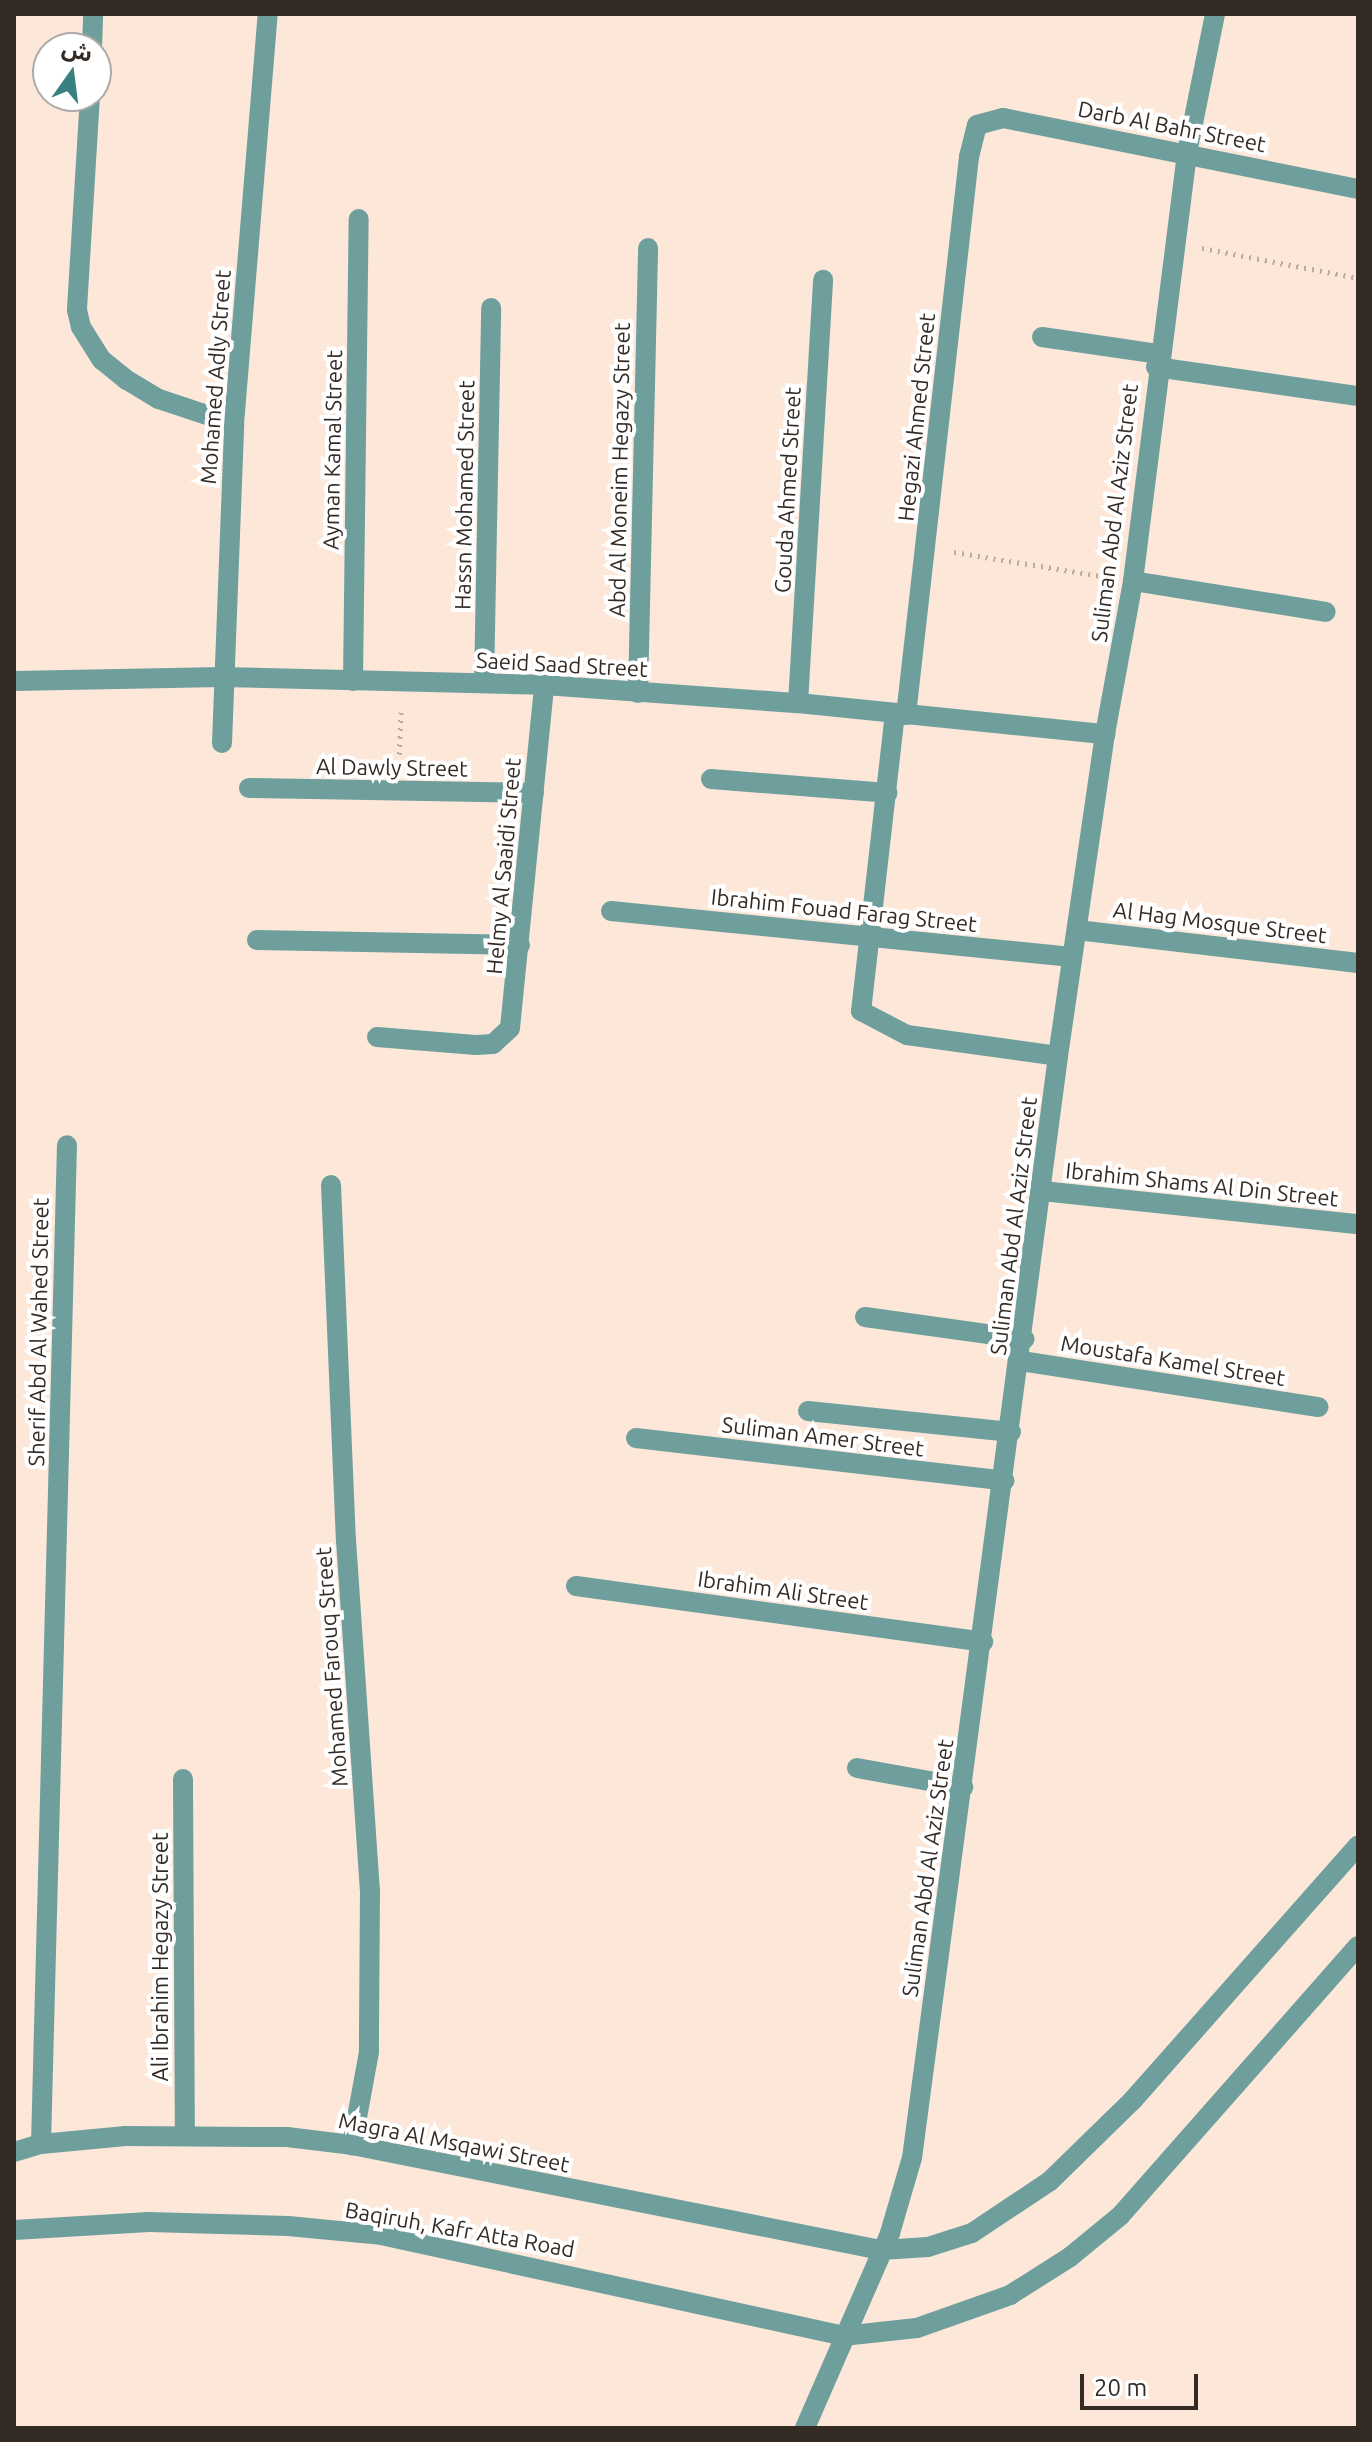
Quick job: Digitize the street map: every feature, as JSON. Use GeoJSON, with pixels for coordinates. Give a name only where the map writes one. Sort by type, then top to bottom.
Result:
{"type":"FeatureCollection","features":[{"type":"Feature","properties":{"kind":"street","name":"Mohamed Adly Street"},"geometry":{"type":"LineString","coordinates":[[222,743],[222,677],[234,424],[268,14]]}},
{"type":"Feature","properties":{"kind":"street","name":"Suliman Abd Al Aziz Street"},"geometry":{"type":"LineString","coordinates":[[805,2428],[902,2201],[912,2158],[1024,1339],[1058,1056],[1105,734],[1133,581],[1157,360],[1187,153],[1215,14]]}},
{"type":"Feature","properties":{"kind":"street"},"geometry":{"type":"LineString","coordinates":[[89,112],[77,310],[81,327],[102,360],[127,380],[159,399],[234,424]]}},
{"type":"Feature","properties":{"kind":"street","name":"Darb Al Bahr Street"},"geometry":{"type":"LineString","coordinates":[[977,125],[1003,118],[1358,189]]}},
{"type":"Feature","properties":{"kind":"street","name":"Hegazi Ahmed Street"},"geometry":{"type":"LineString","coordinates":[[977,125],[969,157],[925,547],[887,793],[873,937],[860,997],[861,1011],[870,1019],[907,1035],[1058,1056]]}},
{"type":"Feature","properties":{"kind":"street","name":"Ayman Kamal Street"},"geometry":{"type":"LineString","coordinates":[[353,681],[359,219]]}},
{"type":"Feature","properties":{"kind":"street","name":"Abd Al Moneim Hegazy Street"},"geometry":{"type":"LineString","coordinates":[[638,693],[648,248]]}},
{"type":"Feature","properties":{"kind":"street","name":"Gouda Ahmed Street"},"geometry":{"type":"LineString","coordinates":[[798,703],[823,280]]}},
{"type":"Feature","properties":{"kind":"street","name":"Hassn Mohamed Street"},"geometry":{"type":"LineString","coordinates":[[484,683],[491,308]]}},
{"type":"Feature","properties":{"kind":"street"},"geometry":{"type":"LineString","coordinates":[[1042,337],[1358,396]]}},
{"type":"Feature","properties":{"kind":"street"},"geometry":{"type":"LineString","coordinates":[[1133,581],[1326,612]]}},
{"type":"Feature","properties":{"kind":"street","name":"Saeid Saad Street"},"geometry":{"type":"LineString","coordinates":[[14,681],[222,677],[544,685],[798,703],[1105,734]]}},
{"type":"Feature","properties":{"kind":"street","name":"Helmy Al Saaidi Street"},"geometry":{"type":"LineString","coordinates":[[377,1037],[493,1044],[504,1038],[514,1016],[544,685]]}},
{"type":"Feature","properties":{"kind":"street"},"geometry":{"type":"LineString","coordinates":[[711,779],[887,793]]}},
{"type":"Feature","properties":{"kind":"street","name":"Al Dawly Street"},"geometry":{"type":"LineString","coordinates":[[249,788],[534,793]]}},
{"type":"Feature","properties":{"kind":"street","name":"Ibrahim Fouad Farag Street"},"geometry":{"type":"LineString","coordinates":[[611,911],[1072,957]]}},
{"type":"Feature","properties":{"kind":"street","name":"Al Hag Mosque Street"},"geometry":{"type":"LineString","coordinates":[[1077,930],[1358,963]]}},
{"type":"Feature","properties":{"kind":"street"},"geometry":{"type":"LineString","coordinates":[[257,940],[520,945]]}},
{"type":"Feature","properties":{"kind":"street","name":"Sherif Abd Al Wahed Street"},"geometry":{"type":"LineString","coordinates":[[41,2144],[67,1145]]}},
{"type":"Feature","properties":{"kind":"street","name":"Mohamed Farouq Street"},"geometry":{"type":"LineString","coordinates":[[331,1185],[346,1540],[370,1890],[369,2052],[352,2145]]}},
{"type":"Feature","properties":{"kind":"street","name":"Ibrahim Shams Al Din Street"},"geometry":{"type":"LineString","coordinates":[[1042,1191],[1358,1224]]}},
{"type":"Feature","properties":{"kind":"street"},"geometry":{"type":"LineString","coordinates":[[865,1317],[1024,1339]]}},
{"type":"Feature","properties":{"kind":"street","name":"Moustafa Kamel Street"},"geometry":{"type":"LineString","coordinates":[[1021,1361],[1318,1407]]}},
{"type":"Feature","properties":{"kind":"street"},"geometry":{"type":"LineString","coordinates":[[808,1411],[1011,1432]]}},
{"type":"Feature","properties":{"kind":"street","name":"Suliman Amer Street"},"geometry":{"type":"LineString","coordinates":[[636,1438],[1005,1481]]}},
{"type":"Feature","properties":{"kind":"street","name":"Ibrahim Ali Street"},"geometry":{"type":"LineString","coordinates":[[576,1586],[983,1642]]}},
{"type":"Feature","properties":{"kind":"street"},"geometry":{"type":"LineString","coordinates":[[857,1768],[963,1787]]}},
{"type":"Feature","properties":{"kind":"street","name":"Ali Ibrahim Hegazy Street"},"geometry":{"type":"LineString","coordinates":[[183,1779],[185,2134]]}},
{"type":"Feature","properties":{"kind":"street","name":"Magra Al Msqawi Street"},"geometry":{"type":"LineString","coordinates":[[14,2152],[41,2144],[185,2134],[352,2145],[881,2250],[928,2247],[972,2233],[1050,2181],[1132,2101],[1358,1846]]}},
{"type":"Feature","properties":{"kind":"street","name":"Baqiruh, Kafr Atta Road"},"geometry":{"type":"LineString","coordinates":[[14,2230],[149,2222],[288,2226],[381,2235],[843,2336],[917,2328],[965,2315],[1070,2257],[1157,2180],[1358,1946]]}},
{"type":"Feature","properties":{"kind":"path"},"geometry":{"type":"LineString","coordinates":[[1175,244],[1358,278]]}},
{"type":"Feature","properties":{"kind":"path"},"geometry":{"type":"LineString","coordinates":[[925,547],[1133,581]]}},
{"type":"Feature","properties":{"kind":"path"},"geometry":{"type":"LineString","coordinates":[[398,791],[403,682]]}}]}
